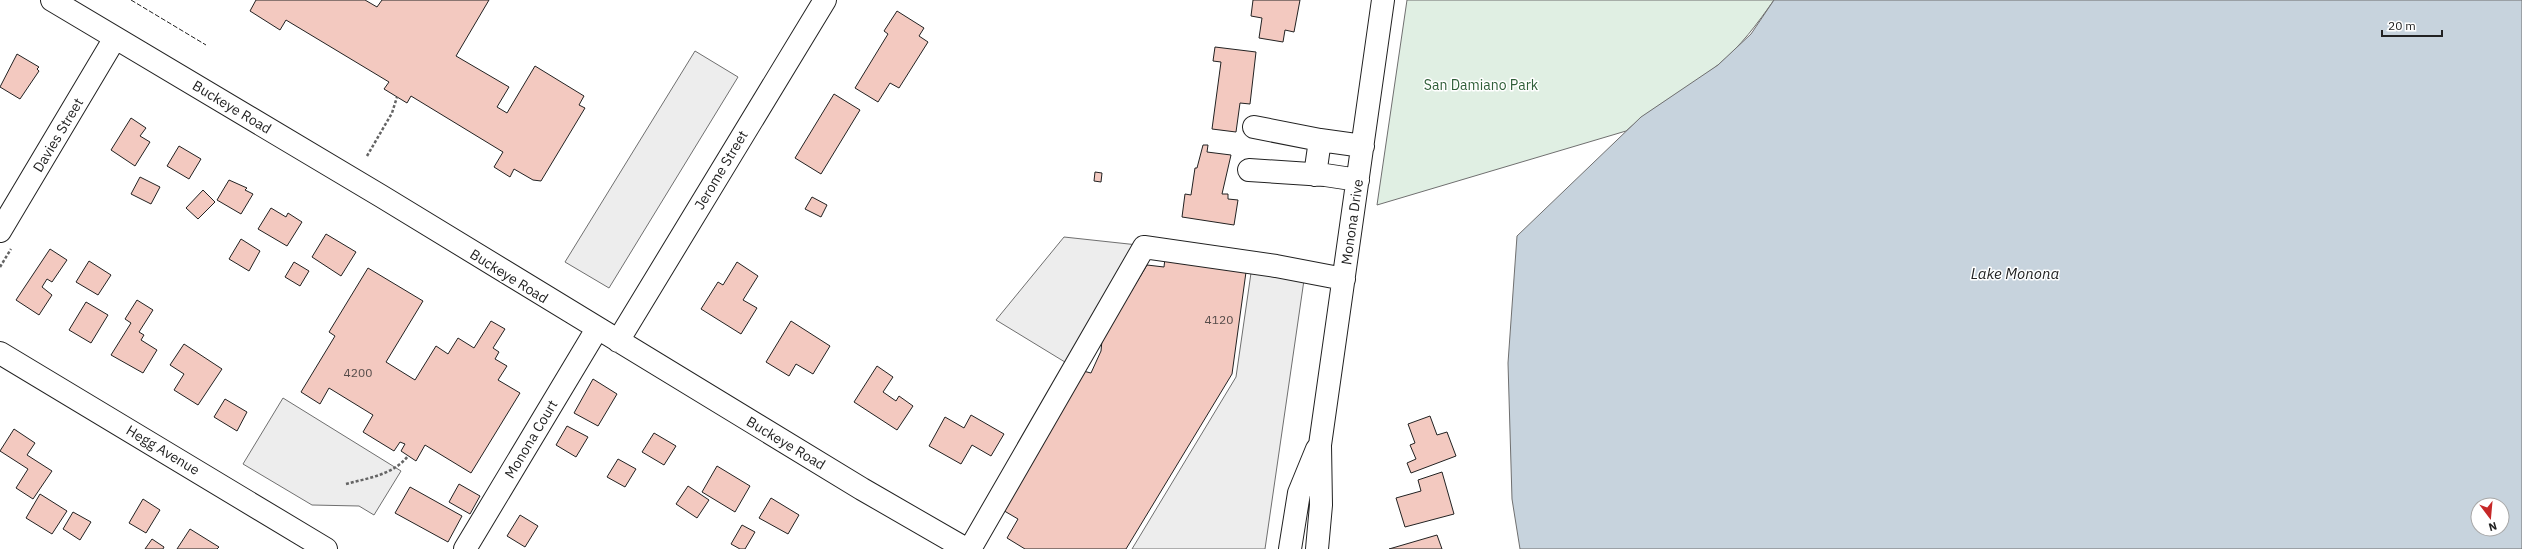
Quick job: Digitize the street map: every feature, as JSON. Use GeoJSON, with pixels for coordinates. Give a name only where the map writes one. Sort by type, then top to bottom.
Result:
{"type":"FeatureCollection","features":[{"type":"Feature","properties":{"kind":"street","name":"Buckeye Road"},"geometry":{"type":"LineString","coordinates":[[52,0],[381,196],[597,329],[862,489],[966,549]]}},
{"type":"Feature","properties":{"kind":"street","name":"Jerome Street"},"geometry":{"type":"LineString","coordinates":[[618,341],[825,0]]}},
{"type":"Feature","properties":{"kind":"street","name":"Monona Drive"},"geometry":{"type":"LineString","coordinates":[[1316,549],[1321,505],[1320,445],[1383,0]]}},
{"type":"Feature","properties":{"kind":"street","name":"Davies Street"},"geometry":{"type":"LineString","coordinates":[[0,231],[115,38]]}},
{"type":"Feature","properties":{"kind":"street"},"geometry":{"type":"LineString","coordinates":[[1254,127],[1320,140],[1362,146]]}},
{"type":"Feature","properties":{"kind":"street"},"geometry":{"type":"LineString","coordinates":[[1315,175],[1320,140]]}},
{"type":"Feature","properties":{"kind":"street"},"geometry":{"type":"LineString","coordinates":[[1249,170],[1358,180]]}},
{"type":"Feature","properties":{"kind":"street"},"geometry":{"type":"LineString","coordinates":[[970,549],[1144,247],[1276,266],[1344,279]]}},
{"type":"Feature","properties":{"kind":"street","name":"Monona Court"},"geometry":{"type":"LineString","coordinates":[[464,549],[597,329]]}},
{"type":"Feature","properties":{"kind":"street","name":"Hegg Avenue"},"geometry":{"type":"LineString","coordinates":[[0,353],[326,549]]}},
{"type":"Feature","properties":{"kind":"street","name":"Monona Drive"},"geometry":{"type":"LineString","coordinates":[[1290,549],[1299,493],[1320,445]]}},
{"type":"Feature","properties":{"kind":"path"},"geometry":{"type":"LineString","coordinates":[[367,156],[392,113],[397,97]]}},
{"type":"Feature","properties":{"kind":"path"},"geometry":{"type":"LineString","coordinates":[[346,484],[386,473],[402,463],[408,456]]}},
{"type":"Feature","properties":{"kind":"green space","name":"San Damiano Park"},"geometry":{"type":"Polygon","coordinates":[[[1407,0],[1774,0],[1748,34],[1726,58],[1707,74],[1648,113],[1626,131],[1377,205],[1407,0]]]}},
{"type":"Feature","properties":{"kind":"shaded area"},"geometry":{"type":"Polygon","coordinates":[[[695,51],[738,77],[609,288],[565,262],[695,51]]]}},
{"type":"Feature","properties":{"kind":"shaded area"},"geometry":{"type":"Polygon","coordinates":[[[1064,237],[1138,245],[1078,370],[996,320],[1064,237]]]}},
{"type":"Feature","properties":{"kind":"shaded area"},"geometry":{"type":"Polygon","coordinates":[[[1251,273],[1304,280],[1265,549],[1132,549],[1236,377],[1251,273]]]}},
{"type":"Feature","properties":{"kind":"shaded area"},"geometry":{"type":"Polygon","coordinates":[[[283,398],[401,471],[374,515],[359,506],[312,505],[243,464],[283,398]]]}},
{"type":"Feature","properties":{"kind":"water","name":"Lake Monona"},"geometry":{"type":"Polygon","coordinates":[[[1774,0],[2522,0],[2522,549],[1520,549],[1512,499],[1508,363],[1517,236],[1641,117],[1718,65],[1751,34],[1774,0]]]}},
{"type":"Feature","properties":{"kind":"building"},"geometry":{"type":"Polygon","coordinates":[[[256,0],[365,0],[377,7],[382,0],[489,0],[456,56],[509,87],[497,107],[507,113],[535,66],[584,96],[579,105],[585,108],[541,181],[533,180],[514,169],[510,177],[494,167],[503,152],[411,96],[407,103],[384,89],[389,82],[286,20],[280,30],[250,11],[256,0]]]}},
{"type":"Feature","properties":{"kind":"building"},"geometry":{"type":"Polygon","coordinates":[[[1253,0],[1300,0],[1294,32],[1285,30],[1283,42],[1259,38],[1262,18],[1251,16],[1253,0]]]}},
{"type":"Feature","properties":{"kind":"building"},"geometry":{"type":"Polygon","coordinates":[[[897,11],[924,28],[919,36],[928,42],[899,88],[890,83],[878,102],[855,88],[888,34],[884,31],[897,11]]]}},
{"type":"Feature","properties":{"kind":"building"},"geometry":{"type":"Polygon","coordinates":[[[1215,47],[1256,52],[1250,104],[1240,103],[1236,132],[1212,129],[1221,62],[1213,61],[1215,47]]]}},
{"type":"Feature","properties":{"kind":"building"},"geometry":{"type":"Polygon","coordinates":[[[17,54],[39,67],[37,69],[39,71],[20,99],[0,87],[17,54]]]}},
{"type":"Feature","properties":{"kind":"building"},"geometry":{"type":"Polygon","coordinates":[[[834,94],[860,110],[821,174],[795,158],[834,94]]]}},
{"type":"Feature","properties":{"kind":"building"},"geometry":{"type":"Polygon","coordinates":[[[131,118],[146,128],[140,136],[150,142],[135,166],[111,150],[131,118]]]}},
{"type":"Feature","properties":{"kind":"building"},"geometry":{"type":"Polygon","coordinates":[[[1203,145],[1208,145],[1207,152],[1231,155],[1222,194],[1228,194],[1228,199],[1238,200],[1234,225],[1182,217],[1185,194],[1191,195],[1195,168],[1197,168],[1203,145]]]}},
{"type":"Feature","properties":{"kind":"building"},"geometry":{"type":"Polygon","coordinates":[[[179,146],[201,159],[189,179],[167,166],[179,146]]]}},
{"type":"Feature","properties":{"kind":"building"},"geometry":{"type":"Polygon","coordinates":[[[1095,172],[1102,173],[1101,182],[1094,181],[1095,172]]]}},
{"type":"Feature","properties":{"kind":"building"},"geometry":{"type":"Polygon","coordinates":[[[140,177],[160,187],[151,204],[131,194],[140,177]]]}},
{"type":"Feature","properties":{"kind":"building"},"geometry":{"type":"Polygon","coordinates":[[[229,180],[247,188],[245,190],[253,194],[241,214],[217,200],[229,180]]]}},
{"type":"Feature","properties":{"kind":"building"},"geometry":{"type":"Polygon","coordinates":[[[203,190],[215,202],[198,219],[186,208],[203,190]]]}},
{"type":"Feature","properties":{"kind":"building"},"geometry":{"type":"Polygon","coordinates":[[[812,197],[827,205],[821,217],[805,209],[812,197]]]}},
{"type":"Feature","properties":{"kind":"building"},"geometry":{"type":"Polygon","coordinates":[[[271,208],[286,217],[288,213],[302,222],[287,246],[258,229],[271,208]]]}},
{"type":"Feature","properties":{"kind":"building"},"geometry":{"type":"Polygon","coordinates":[[[326,234],[356,252],[341,276],[312,257],[326,234]]]}},
{"type":"Feature","properties":{"kind":"building"},"geometry":{"type":"Polygon","coordinates":[[[241,239],[260,251],[249,271],[229,259],[241,239]]]}},
{"type":"Feature","properties":{"kind":"building"},"geometry":{"type":"Polygon","coordinates":[[[50,249],[67,260],[52,282],[47,279],[42,287],[52,295],[39,315],[16,300],[50,249]]]}},
{"type":"Feature","properties":{"kind":"building"},"geometry":{"type":"Polygon","coordinates":[[[1165,258],[1246,272],[1232,374],[1126,549],[1025,549],[1007,538],[1018,519],[1001,509],[1083,371],[1091,373],[1101,351],[1102,340],[1147,265],[1164,267],[1165,258]]]}},
{"type":"Feature","properties":{"kind":"building"},"geometry":{"type":"Polygon","coordinates":[[[89,261],[111,275],[98,295],[76,282],[89,261]]]}},
{"type":"Feature","properties":{"kind":"building"},"geometry":{"type":"Polygon","coordinates":[[[294,262],[309,271],[300,286],[285,277],[294,262]]]}},
{"type":"Feature","properties":{"kind":"building"},"geometry":{"type":"Polygon","coordinates":[[[737,262],[758,276],[743,300],[757,308],[741,334],[701,309],[718,282],[723,285],[737,262]]]}},
{"type":"Feature","properties":{"kind":"building"},"geometry":{"type":"Polygon","coordinates":[[[368,268],[423,301],[386,362],[415,380],[436,346],[448,354],[458,338],[474,348],[491,321],[505,329],[493,348],[499,352],[495,359],[507,366],[498,380],[520,393],[471,473],[425,445],[416,461],[401,451],[405,444],[400,442],[394,451],[363,432],[373,415],[329,388],[320,404],[301,392],[335,336],[329,332],[368,268]]]}},
{"type":"Feature","properties":{"kind":"building"},"geometry":{"type":"Polygon","coordinates":[[[137,300],[153,310],[139,332],[144,335],[141,340],[157,350],[143,373],[111,355],[131,323],[125,319],[137,300]]]}},
{"type":"Feature","properties":{"kind":"building"},"geometry":{"type":"Polygon","coordinates":[[[86,302],[108,315],[91,343],[69,330],[86,302]]]}},
{"type":"Feature","properties":{"kind":"building"},"geometry":{"type":"Polygon","coordinates":[[[791,321],[830,346],[813,374],[796,364],[789,376],[766,362],[791,321]]]}},
{"type":"Feature","properties":{"kind":"building"},"geometry":{"type":"Polygon","coordinates":[[[184,344],[222,369],[198,405],[174,390],[184,374],[170,365],[184,344]]]}},
{"type":"Feature","properties":{"kind":"building"},"geometry":{"type":"Polygon","coordinates":[[[877,366],[893,377],[883,392],[896,401],[899,396],[913,406],[897,430],[854,402],[877,366]]]}},
{"type":"Feature","properties":{"kind":"building"},"geometry":{"type":"Polygon","coordinates":[[[593,379],[617,394],[598,426],[574,413],[593,379]]]}},
{"type":"Feature","properties":{"kind":"building"},"geometry":{"type":"Polygon","coordinates":[[[225,399],[247,412],[237,431],[214,417],[225,399]]]}},
{"type":"Feature","properties":{"kind":"building"},"geometry":{"type":"Polygon","coordinates":[[[971,415],[1004,434],[991,456],[972,445],[961,464],[929,446],[945,417],[964,428],[971,415]]]}},
{"type":"Feature","properties":{"kind":"building"},"geometry":{"type":"Polygon","coordinates":[[[1430,416],[1437,435],[1447,432],[1456,456],[1411,473],[1407,463],[1416,459],[1410,445],[1415,443],[1408,424],[1430,416]]]}},
{"type":"Feature","properties":{"kind":"building"},"geometry":{"type":"Polygon","coordinates":[[[567,426],[588,437],[576,457],[556,445],[567,426]]]}},
{"type":"Feature","properties":{"kind":"building"},"geometry":{"type":"Polygon","coordinates":[[[14,429],[35,443],[27,455],[52,471],[33,499],[16,488],[28,469],[0,451],[14,429]]]}},
{"type":"Feature","properties":{"kind":"building"},"geometry":{"type":"Polygon","coordinates":[[[654,433],[676,446],[664,465],[642,452],[654,433]]]}},
{"type":"Feature","properties":{"kind":"building"},"geometry":{"type":"Polygon","coordinates":[[[618,459],[636,469],[625,487],[607,477],[618,459]]]}},
{"type":"Feature","properties":{"kind":"building"},"geometry":{"type":"Polygon","coordinates":[[[717,466],[750,486],[735,512],[702,492],[717,466]]]}},
{"type":"Feature","properties":{"kind":"building"},"geometry":{"type":"Polygon","coordinates":[[[1442,472],[1454,514],[1405,527],[1396,498],[1421,491],[1418,480],[1442,472]]]}},
{"type":"Feature","properties":{"kind":"building"},"geometry":{"type":"Polygon","coordinates":[[[459,484],[480,496],[470,514],[449,502],[459,484]]]}},
{"type":"Feature","properties":{"kind":"building"},"geometry":{"type":"Polygon","coordinates":[[[688,486],[709,500],[697,518],[676,504],[688,486]]]}},
{"type":"Feature","properties":{"kind":"building"},"geometry":{"type":"Polygon","coordinates":[[[410,487],[462,516],[448,542],[395,513],[410,487]]]}},
{"type":"Feature","properties":{"kind":"building"},"geometry":{"type":"Polygon","coordinates":[[[40,494],[67,511],[52,534],[26,518],[40,494]]]}},
{"type":"Feature","properties":{"kind":"building"},"geometry":{"type":"Polygon","coordinates":[[[771,498],[799,515],[788,534],[759,518],[771,498]]]}},
{"type":"Feature","properties":{"kind":"building"},"geometry":{"type":"Polygon","coordinates":[[[143,499],[160,510],[146,533],[129,523],[143,499]]]}},
{"type":"Feature","properties":{"kind":"building"},"geometry":{"type":"Polygon","coordinates":[[[73,512],[91,522],[80,540],[63,529],[73,512]]]}},
{"type":"Feature","properties":{"kind":"building"},"geometry":{"type":"Polygon","coordinates":[[[520,515],[538,526],[525,547],[507,536],[520,515]]]}},
{"type":"Feature","properties":{"kind":"building"},"geometry":{"type":"Polygon","coordinates":[[[742,525],[755,532],[745,549],[740,549],[731,544],[742,525]]]}},
{"type":"Feature","properties":{"kind":"building"},"geometry":{"type":"Polygon","coordinates":[[[190,529],[219,547],[217,549],[177,549],[190,529]]]}},
{"type":"Feature","properties":{"kind":"building"},"geometry":{"type":"Polygon","coordinates":[[[1437,535],[1442,549],[1389,549],[1437,535]]]}},
{"type":"Feature","properties":{"kind":"building"},"geometry":{"type":"Polygon","coordinates":[[[152,539],[164,547],[163,549],[145,549],[152,539]]]}},
{"type":"Feature","properties":{"kind":"fence"},"geometry":{"type":"LineString","coordinates":[[131,0],[206,45]]}}]}
